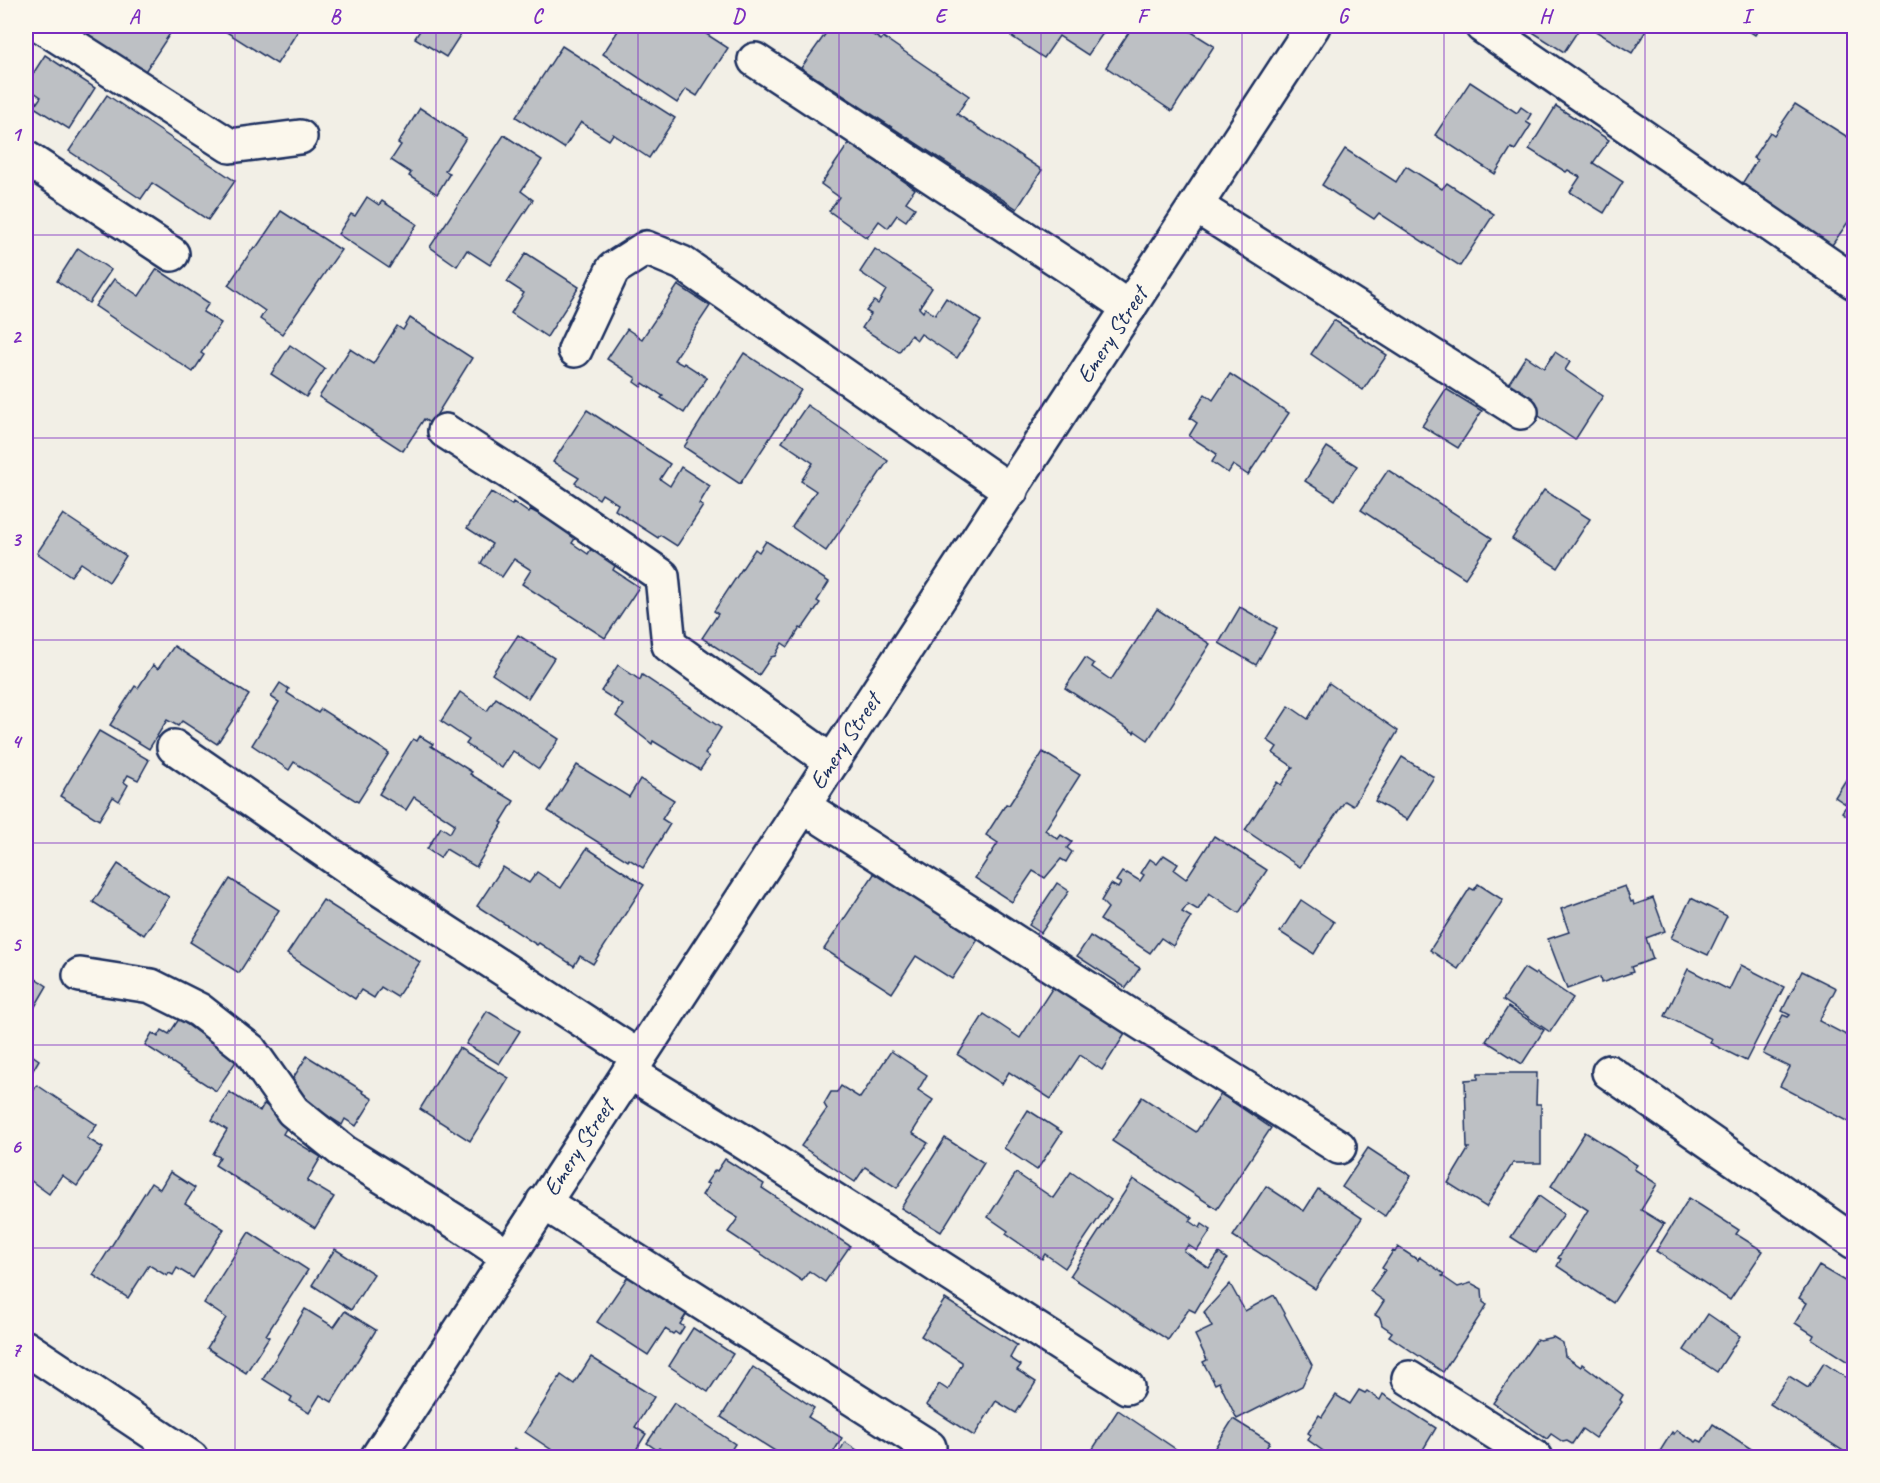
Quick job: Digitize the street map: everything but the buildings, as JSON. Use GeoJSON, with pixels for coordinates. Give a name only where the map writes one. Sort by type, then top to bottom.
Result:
{"type":"FeatureCollection","features":[{"type":"Feature","properties":{"kind":"street"},"geometry":{"type":"LineString","coordinates":[[42,26],[230,146],[300,137]]}},
{"type":"Feature","properties":{"kind":"street","name":"Emery Street"},"geometry":{"type":"LineString","coordinates":[[377,1458],[507,1256],[1011,491],[1312,26]]}},
{"type":"Feature","properties":{"kind":"street"},"geometry":{"type":"LineString","coordinates":[[1482,26],[1854,282]]}},
{"type":"Feature","properties":{"kind":"street"},"geometry":{"type":"LineString","coordinates":[[755,60],[1129,308]]}},
{"type":"Feature","properties":{"kind":"street"},"geometry":{"type":"LineString","coordinates":[[26,158],[172,254]]}},
{"type":"Feature","properties":{"kind":"street"},"geometry":{"type":"LineString","coordinates":[[1196,206],[1521,412]]}},
{"type":"Feature","properties":{"kind":"street"},"geometry":{"type":"LineString","coordinates":[[574,350],[613,269],[646,248],[682,263],[1011,491]]}},
{"type":"Feature","properties":{"kind":"street"},"geometry":{"type":"LineString","coordinates":[[445,431],[662,576],[669,645],[832,762]]}},
{"type":"Feature","properties":{"kind":"street"},"geometry":{"type":"LineString","coordinates":[[174,747],[739,1139],[1127,1387]]}},
{"type":"Feature","properties":{"kind":"street"},"geometry":{"type":"LineString","coordinates":[[803,806],[1340,1147]]}},
{"type":"Feature","properties":{"kind":"street"},"geometry":{"type":"LineString","coordinates":[[80,975],[151,987],[199,1010],[250,1050],[293,1110],[345,1153],[507,1256]]}},
{"type":"Feature","properties":{"kind":"street"},"geometry":{"type":"LineString","coordinates":[[1609,1072],[1854,1242]]}},
{"type":"Feature","properties":{"kind":"street"},"geometry":{"type":"LineString","coordinates":[[543,1202],[929,1447]]}},
{"type":"Feature","properties":{"kind":"street"},"geometry":{"type":"LineString","coordinates":[[26,1348],[191,1458]]}},
{"type":"Feature","properties":{"kind":"street"},"geometry":{"type":"LineString","coordinates":[[1409,1378],[1536,1458]]}}]}
